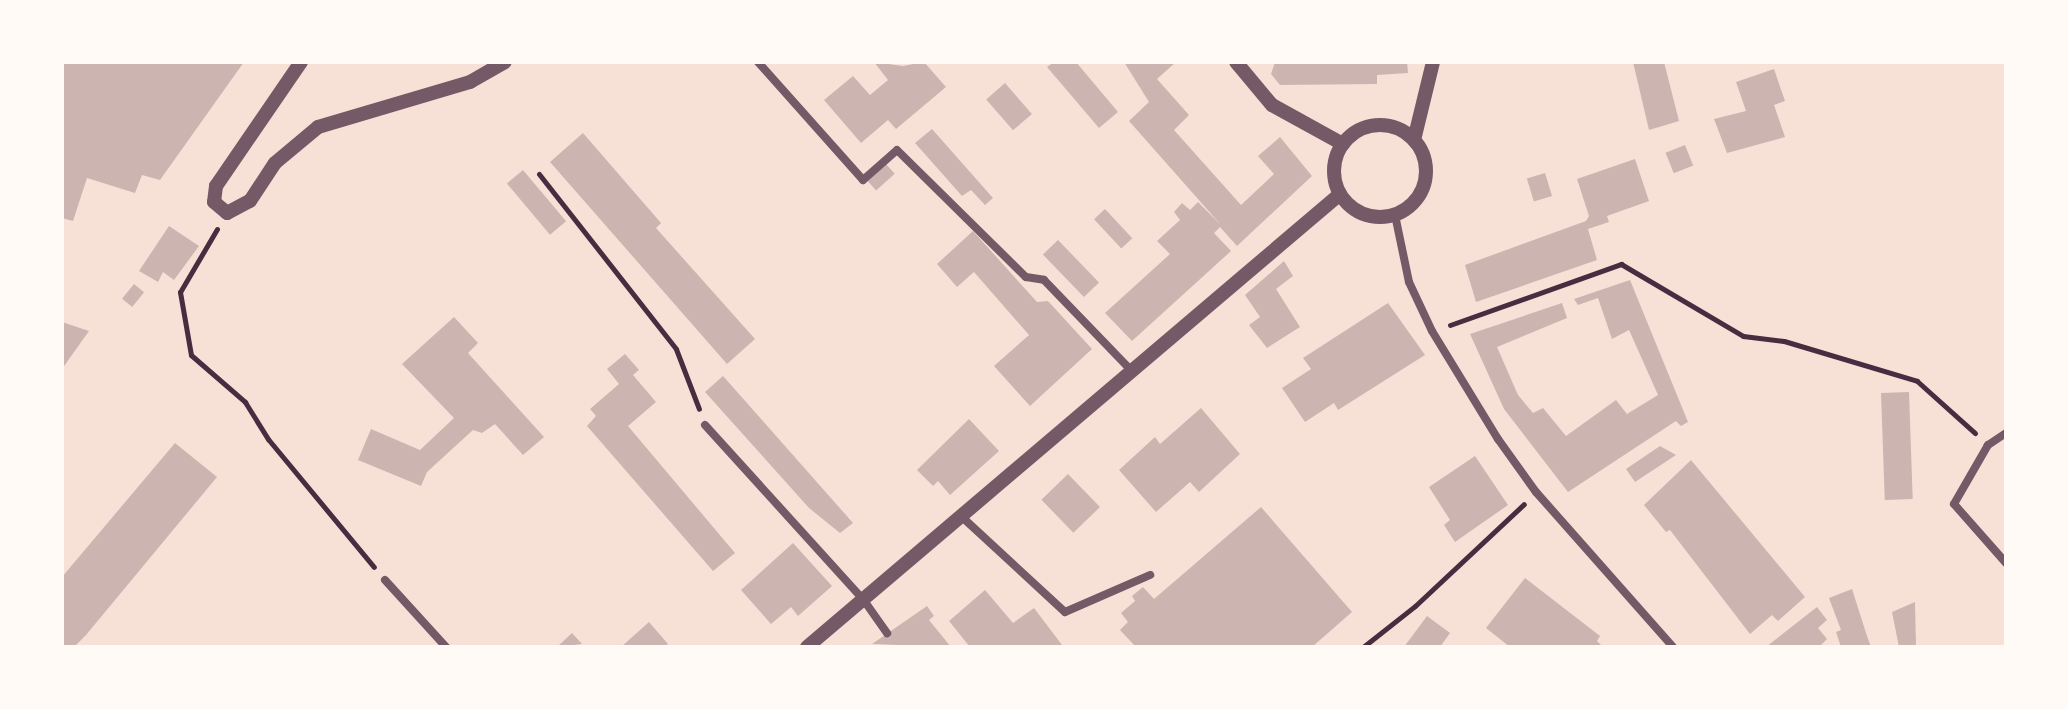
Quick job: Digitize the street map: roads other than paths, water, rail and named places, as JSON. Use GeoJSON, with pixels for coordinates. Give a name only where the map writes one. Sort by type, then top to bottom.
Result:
{"type":"FeatureCollection","features":[{"type":"Feature","properties":{"kind":"street"},"geometry":{"type":"LineString","coordinates":[[301,62],[216,186],[214,202],[227,213],[250,201],[275,163],[318,127],[470,82],[505,62]]}},
{"type":"Feature","properties":{"kind":"street"},"geometry":{"type":"LineString","coordinates":[[758,62],[863,180],[897,150],[1026,277],[1044,280],[1131,370]]}},
{"type":"Feature","properties":{"kind":"street"},"geometry":{"type":"LineString","coordinates":[[1236,62],[1272,105],[1343,144]]}},
{"type":"Feature","properties":{"kind":"street"},"geometry":{"type":"LineString","coordinates":[[1414,140],[1433,62]]}},
{"type":"Feature","properties":{"kind":"street"},"geometry":{"type":"LineString","coordinates":[[1370,127],[1401,130],[1414,140],[1426,167],[1425,182],[1409,208],[1395,215],[1364,215],[1340,194],[1334,168],[1343,144],[1370,127]]}},
{"type":"Feature","properties":{"kind":"street"},"geometry":{"type":"LineString","coordinates":[[807,647],[1340,194]]}},
{"type":"Feature","properties":{"kind":"street"},"geometry":{"type":"LineString","coordinates":[[1395,215],[1409,282],[1432,331],[1536,492],[1673,647]]}},
{"type":"Feature","properties":{"kind":"street"},"geometry":{"type":"LineString","coordinates":[[705,425],[863,599],[887,633]]}},
{"type":"Feature","properties":{"kind":"street"},"geometry":{"type":"LineString","coordinates":[[2006,433],[1988,445],[1954,504],[2006,563]]}},
{"type":"Feature","properties":{"kind":"street"},"geometry":{"type":"LineString","coordinates":[[962,517],[1065,612],[1150,575]]}},
{"type":"Feature","properties":{"kind":"street"},"geometry":{"type":"LineString","coordinates":[[385,580],[446,647]]}}]}
